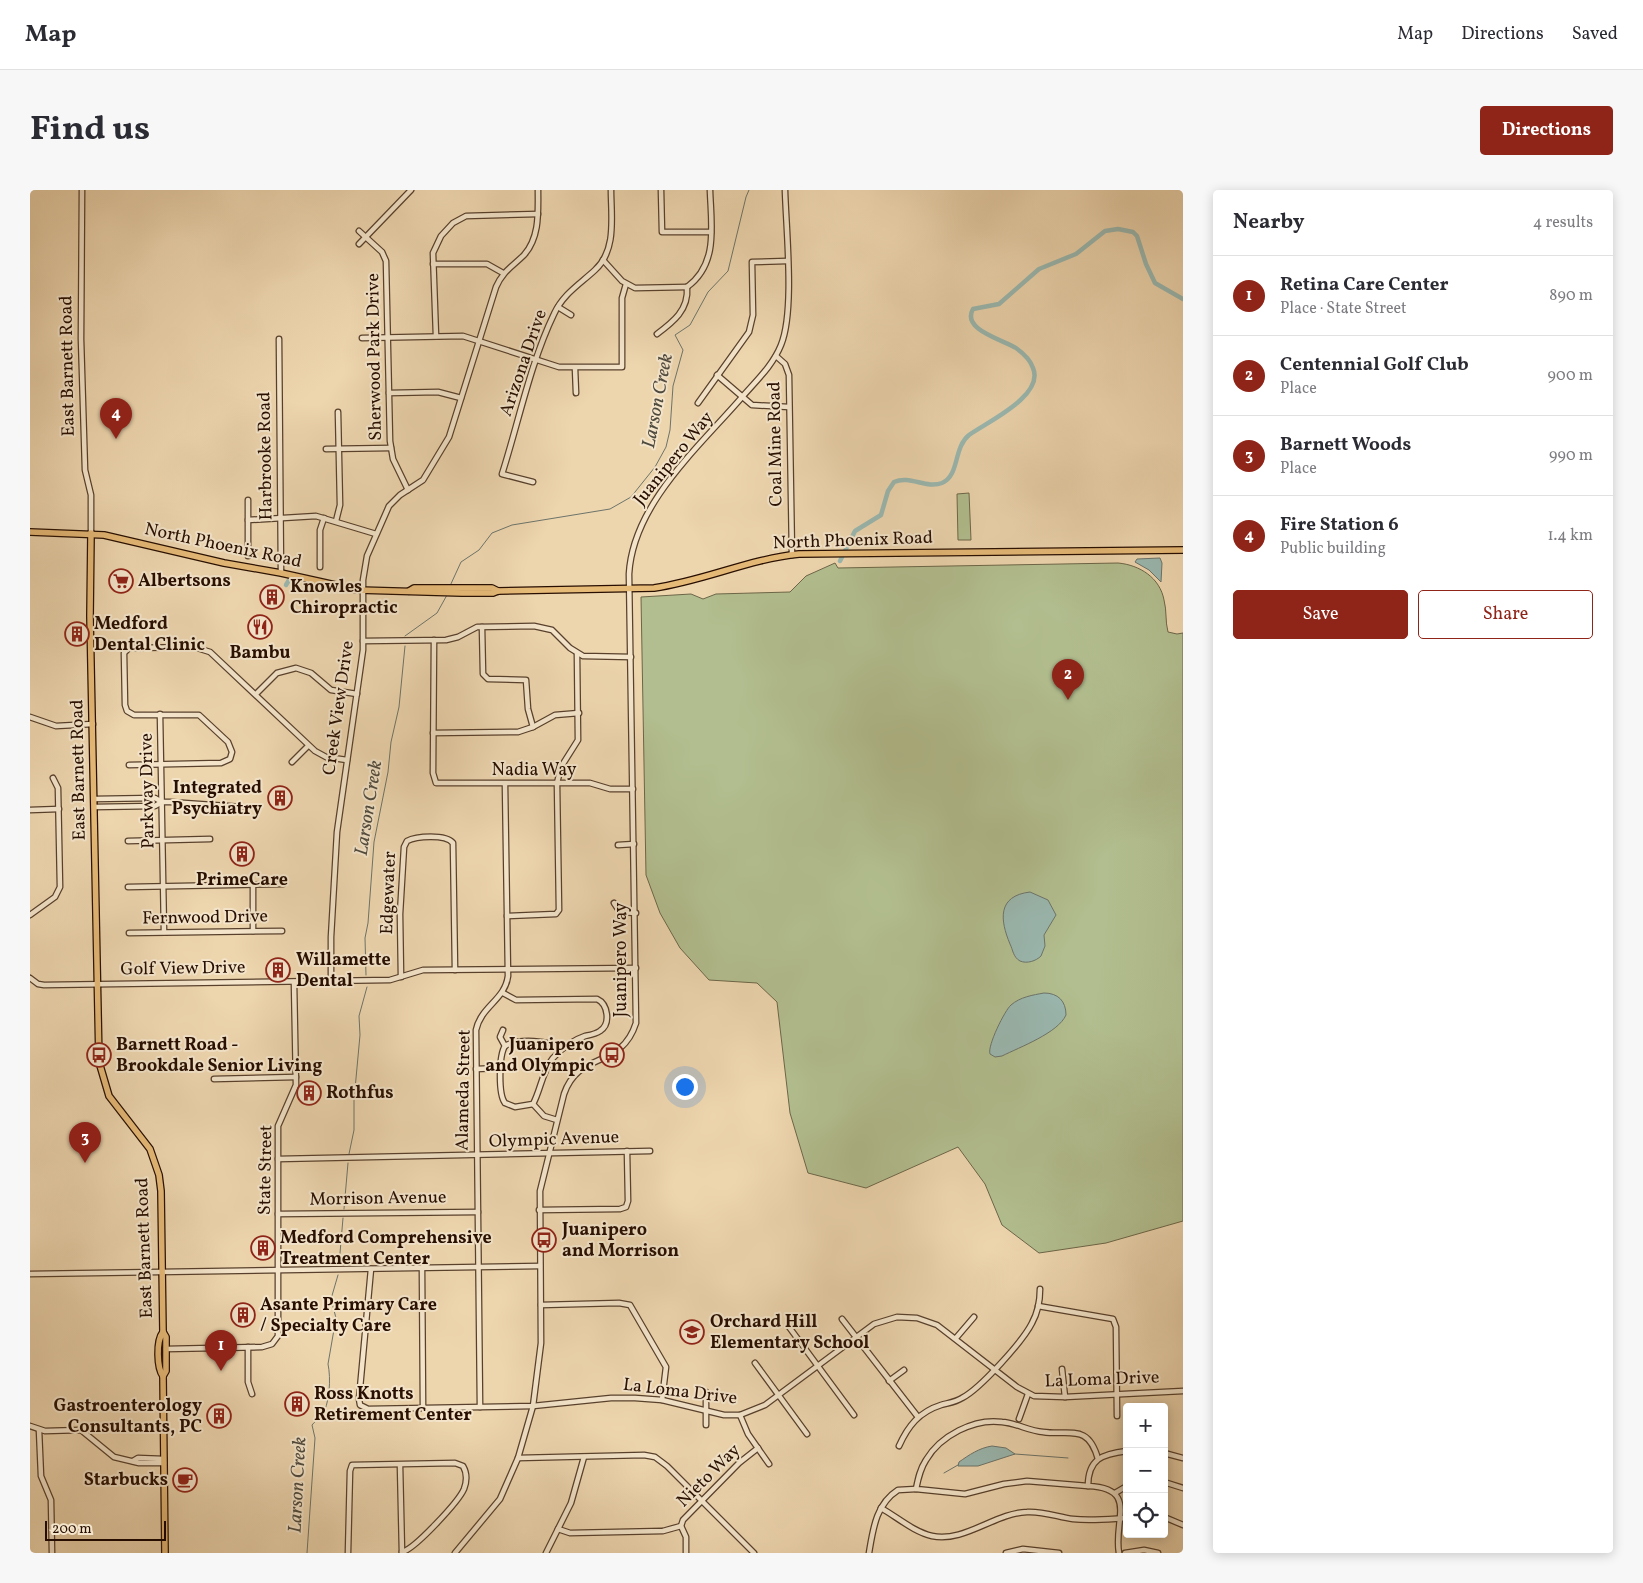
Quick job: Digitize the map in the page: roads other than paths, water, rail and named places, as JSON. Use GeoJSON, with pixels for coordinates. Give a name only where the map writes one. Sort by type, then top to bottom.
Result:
{"type":"FeatureCollection","features":[{"type":"Feature","properties":{"kind":"main road","name":"North Phoenix Road"},"geometry":{"type":"LineString","coordinates":[[30,532],[91,534],[229,564],[281,572],[362,591],[409,591],[414,593],[435,590],[493,593],[498,591],[630,589],[674,585],[750,562],[792,555],[1183,550]]}},
{"type":"Feature","properties":{"kind":"main road","name":"East Barnett Road"},"geometry":{"type":"LineString","coordinates":[[91,534],[99,1062],[104,1084],[114,1105],[150,1149],[159,1175],[163,1332],[166,1337],[166,1371],[163,1376]]}},
{"type":"Feature","properties":{"kind":"main road","name":"East Barnett Road"},"geometry":{"type":"LineString","coordinates":[[163,1332],[159,1337],[160,1372],[163,1376],[165,1553]]}},
{"type":"Feature","properties":{"kind":"street","name":"East Barnett Road"},"geometry":{"type":"LineString","coordinates":[[82,190],[81,339],[85,470],[91,495],[91,534]]}},
{"type":"Feature","properties":{"kind":"street"},"geometry":{"type":"LineString","coordinates":[[359,244],[411,190]]}},
{"type":"Feature","properties":{"kind":"street","name":"Creek View Drive"},"geometry":{"type":"LineString","coordinates":[[331,981],[331,929],[337,832],[364,641],[362,591],[367,556],[389,506],[423,480],[449,437],[496,287],[503,273],[522,256],[531,244],[538,214],[538,190]]}},
{"type":"Feature","properties":{"kind":"street","name":"Arizona Drive"},"geometry":{"type":"LineString","coordinates":[[533,482],[502,474],[537,358],[558,307],[569,291],[603,260],[611,236],[611,190]]}},
{"type":"Feature","properties":{"kind":"street"},"geometry":{"type":"LineString","coordinates":[[661,190],[662,232],[711,232]]}},
{"type":"Feature","properties":{"kind":"street"},"geometry":{"type":"LineString","coordinates":[[603,260],[626,284],[644,289],[687,287],[696,280],[709,258],[711,232],[710,190]]}},
{"type":"Feature","properties":{"kind":"street","name":"Coal Mine Road"},"geometry":{"type":"LineString","coordinates":[[785,190],[787,324],[776,356],[788,369],[792,555]]}},
{"type":"Feature","properties":{"kind":"street"},"geometry":{"type":"LineString","coordinates":[[436,336],[433,253],[436,242],[459,219],[474,215],[538,214]]}},
{"type":"Feature","properties":{"kind":"street","name":"Sherwood Park Drive"},"geometry":{"type":"LineString","coordinates":[[359,231],[382,252],[386,260],[391,448],[408,490]]}},
{"type":"Feature","properties":{"kind":"street"},"geometry":{"type":"LineString","coordinates":[[698,403],[740,348],[749,332],[753,315],[752,262],[787,261]]}},
{"type":"Feature","properties":{"kind":"street"},"geometry":{"type":"LineString","coordinates":[[433,264],[487,264],[503,273]]}},
{"type":"Feature","properties":{"kind":"street"},"geometry":{"type":"LineString","coordinates":[[362,338],[463,336],[537,358],[559,367],[622,367],[622,298],[626,284]]}},
{"type":"Feature","properties":{"kind":"street"},"geometry":{"type":"LineString","coordinates":[[657,334],[676,319],[683,309],[688,298],[687,287]]}},
{"type":"Feature","properties":{"kind":"street"},"geometry":{"type":"LineString","coordinates":[[558,307],[570,315]]}},
{"type":"Feature","properties":{"kind":"street","name":"Harbrooke Road"},"geometry":{"type":"LineString","coordinates":[[279,339],[281,572]]}},
{"type":"Feature","properties":{"kind":"street","name":"Juanipero Way"},"geometry":{"type":"LineString","coordinates":[[456,1553],[500,1499],[518,1458],[533,1406],[540,1362],[540,1191],[566,1086],[575,1074],[586,1065],[617,1052],[633,1032],[637,1014],[630,589],[632,548],[647,512],[663,489],[776,356]]}},
{"type":"Feature","properties":{"kind":"street"},"geometry":{"type":"LineString","coordinates":[[576,368],[576,393]]}},
{"type":"Feature","properties":{"kind":"street"},"geometry":{"type":"LineString","coordinates":[[717,376],[755,406],[789,406]]}},
{"type":"Feature","properties":{"kind":"street"},"geometry":{"type":"LineString","coordinates":[[389,393],[438,392],[461,398]]}},
{"type":"Feature","properties":{"kind":"street"},"geometry":{"type":"LineString","coordinates":[[336,521],[340,505],[338,412]]}},
{"type":"Feature","properties":{"kind":"street"},"geometry":{"type":"LineString","coordinates":[[326,449],[391,448]]}},
{"type":"Feature","properties":{"kind":"street"},"geometry":{"type":"LineString","coordinates":[[248,500],[248,556]]}},
{"type":"Feature","properties":{"kind":"street"},"geometry":{"type":"LineString","coordinates":[[248,520],[280,519],[310,515],[376,534]]}},
{"type":"Feature","properties":{"kind":"street"},"geometry":{"type":"LineString","coordinates":[[320,567],[320,536],[324,518]]}},
{"type":"Feature","properties":{"kind":"street"},"geometry":{"type":"LineString","coordinates":[[364,641],[453,639],[472,629],[482,627],[534,626],[546,628],[558,635],[578,654],[596,658],[631,657]]}},
{"type":"Feature","properties":{"kind":"street"},"geometry":{"type":"LineString","coordinates":[[482,627],[483,674],[488,679],[526,680],[528,710],[533,727]]}},
{"type":"Feature","properties":{"kind":"street"},"geometry":{"type":"LineString","coordinates":[[434,640],[433,733],[518,732],[533,727],[556,715],[579,713]]}},
{"type":"Feature","properties":{"kind":"street","name":"Parkway Drive"},"geometry":{"type":"LineString","coordinates":[[164,932],[160,714],[132,714],[125,709],[126,651],[133,648],[194,647],[205,650],[215,655],[256,694]]}},
{"type":"Feature","properties":{"kind":"street"},"geometry":{"type":"LineString","coordinates":[[507,916],[556,914],[559,910],[557,784],[561,767],[578,740],[578,654]]}},
{"type":"Feature","properties":{"kind":"street"},"geometry":{"type":"LineString","coordinates":[[347,760],[326,757],[308,746],[256,694],[277,673],[296,668],[311,673],[331,690],[357,694]]}},
{"type":"Feature","properties":{"kind":"street"},"geometry":{"type":"LineString","coordinates":[[129,764],[221,763],[230,759],[232,752],[228,742],[198,714],[160,714]]}},
{"type":"Feature","properties":{"kind":"street"},"geometry":{"type":"LineString","coordinates":[[30,717],[56,726],[93,724]]}},
{"type":"Feature","properties":{"kind":"street","name":"Nadia Way"},"geometry":{"type":"LineString","coordinates":[[433,733],[435,782],[443,784],[594,784],[610,788],[633,789]]}},
{"type":"Feature","properties":{"kind":"street"},"geometry":{"type":"LineString","coordinates":[[292,762],[308,746]]}},
{"type":"Feature","properties":{"kind":"street"},"geometry":{"type":"LineString","coordinates":[[30,915],[52,901],[58,893],[59,809],[58,788],[53,778]]}},
{"type":"Feature","properties":{"kind":"street"},"geometry":{"type":"LineString","coordinates":[[505,784],[508,970],[503,993],[516,1000],[593,998],[603,1003],[606,1010],[606,1022],[601,1031],[577,1040],[562,1050],[544,1071],[533,1104]]}},
{"type":"Feature","properties":{"kind":"street"},"geometry":{"type":"LineString","coordinates":[[94,799],[155,798],[162,802],[242,807]]}},
{"type":"Feature","properties":{"kind":"street"},"geometry":{"type":"LineString","coordinates":[[94,807],[155,806],[162,802]]}},
{"type":"Feature","properties":{"kind":"street"},"geometry":{"type":"LineString","coordinates":[[30,810],[59,809]]}},
{"type":"Feature","properties":{"kind":"street","name":"Edgewater"},"geometry":{"type":"LineString","coordinates":[[401,978],[400,910],[404,846],[407,840],[413,838],[445,838],[452,840],[454,847],[455,970]]}},
{"type":"Feature","properties":{"kind":"street"},"geometry":{"type":"LineString","coordinates":[[128,841],[210,839]]}},
{"type":"Feature","properties":{"kind":"street"},"geometry":{"type":"LineString","coordinates":[[618,845],[634,844]]}},
{"type":"Feature","properties":{"kind":"street"},"geometry":{"type":"LineString","coordinates":[[128,887],[283,884]]}},
{"type":"Feature","properties":{"kind":"street"},"geometry":{"type":"LineString","coordinates":[[253,885],[253,931]]}},
{"type":"Feature","properties":{"kind":"street"},"geometry":{"type":"LineString","coordinates":[[614,902],[620,912],[636,913]]}},
{"type":"Feature","properties":{"kind":"street","name":"Fernwood Drive"},"geometry":{"type":"LineString","coordinates":[[129,933],[282,931]]}},
{"type":"Feature","properties":{"kind":"street","name":"Golf View Drive"},"geometry":{"type":"LineString","coordinates":[[30,978],[38,984],[44,985],[294,982],[401,978],[418,971],[636,968]]}},
{"type":"Feature","properties":{"kind":"street","name":"State Street"},"geometry":{"type":"LineString","coordinates":[[166,1349],[268,1346],[278,1336],[278,1126],[281,1115],[295,1090],[294,982]]}},
{"type":"Feature","properties":{"kind":"street","name":"Alameda Street"},"geometry":{"type":"LineString","coordinates":[[480,1406],[476,1030],[479,1018],[503,993]]}},
{"type":"Feature","properties":{"kind":"street"},"geometry":{"type":"LineString","coordinates":[[503,1030],[500,1037],[504,1046]]}},
{"type":"Feature","properties":{"kind":"street"},"geometry":{"type":"LineString","coordinates":[[533,1104],[515,1107],[505,1103],[501,1096],[501,1052],[504,1046],[514,1042],[538,1043],[555,1045],[562,1050]]}},
{"type":"Feature","properties":{"kind":"street"},"geometry":{"type":"LineString","coordinates":[[476,1068],[501,1068]]}},
{"type":"Feature","properties":{"kind":"street"},"geometry":{"type":"LineString","coordinates":[[214,1079],[296,1077]]}},
{"type":"Feature","properties":{"kind":"street"},"geometry":{"type":"LineString","coordinates":[[533,1104],[544,1116],[557,1120]]}},
{"type":"Feature","properties":{"kind":"street"},"geometry":{"type":"LineString","coordinates":[[539,1210],[620,1209],[626,1207],[627,1151]]}},
{"type":"Feature","properties":{"kind":"street","name":"Olympic Avenue"},"geometry":{"type":"LineString","coordinates":[[278,1159],[548,1155],[650,1151]]}},
{"type":"Feature","properties":{"kind":"street","name":"Morrison Avenue"},"geometry":{"type":"LineString","coordinates":[[278,1214],[478,1212]]}},
{"type":"Feature","properties":{"kind":"street"},"geometry":{"type":"LineString","coordinates":[[30,1274],[540,1266]]}},
{"type":"Feature","properties":{"kind":"street"},"geometry":{"type":"LineString","coordinates":[[422,1268],[423,1408]]}},
{"type":"Feature","properties":{"kind":"street","name":"La Loma Drive"},"geometry":{"type":"LineString","coordinates":[[370,1269],[360,1406],[368,1409],[533,1406],[611,1398],[662,1400],[724,1415],[740,1415],[757,1409],[778,1395],[856,1336],[880,1321],[904,1317],[930,1322],[956,1338],[1028,1394],[1047,1398],[1065,1398],[1183,1391]]}},
{"type":"Feature","properties":{"kind":"street"},"geometry":{"type":"LineString","coordinates":[[899,1446],[908,1428],[918,1417],[928,1410],[963,1398],[994,1369],[1027,1331],[1038,1306],[1040,1290]]}},
{"type":"Feature","properties":{"kind":"street"},"geometry":{"type":"LineString","coordinates":[[540,1305],[619,1303],[630,1305],[666,1367],[662,1400]]}},
{"type":"Feature","properties":{"kind":"street"},"geometry":{"type":"LineString","coordinates":[[1038,1306],[1114,1319],[1116,1327],[1117,1416]]}},
{"type":"Feature","properties":{"kind":"street"},"geometry":{"type":"LineString","coordinates":[[956,1338],[974,1317]]}},
{"type":"Feature","properties":{"kind":"street"},"geometry":{"type":"LineString","coordinates":[[842,1319],[918,1417]]}},
{"type":"Feature","properties":{"kind":"street"},"geometry":{"type":"LineString","coordinates":[[789,1328],[854,1415]]}},
{"type":"Feature","properties":{"kind":"street"},"geometry":{"type":"LineString","coordinates":[[248,1347],[248,1382],[252,1394]]}},
{"type":"Feature","properties":{"kind":"street"},"geometry":{"type":"LineString","coordinates":[[755,1363],[807,1434]]}},
{"type":"Feature","properties":{"kind":"street"},"geometry":{"type":"LineString","coordinates":[[1062,1369],[1065,1398]]}},
{"type":"Feature","properties":{"kind":"street"},"geometry":{"type":"LineString","coordinates":[[889,1381],[904,1370]]}},
{"type":"Feature","properties":{"kind":"street"},"geometry":{"type":"LineString","coordinates":[[706,1392],[706,1425]]}},
{"type":"Feature","properties":{"kind":"street"},"geometry":{"type":"LineString","coordinates":[[1019,1419],[1028,1394]]}},
{"type":"Feature","properties":{"kind":"street"},"geometry":{"type":"LineString","coordinates":[[740,1415],[748,1434],[769,1464]]}},
{"type":"Feature","properties":{"kind":"street"},"geometry":{"type":"LineString","coordinates":[[916,1489],[924,1464],[932,1451],[950,1436],[983,1422],[1002,1422],[1044,1433],[1074,1432],[1081,1434],[1091,1442],[1098,1459]]}},
{"type":"Feature","properties":{"kind":"street"},"geometry":{"type":"LineString","coordinates":[[30,1426],[39,1430],[82,1430],[114,1457],[139,1463],[164,1461]]}},
{"type":"Feature","properties":{"kind":"street"},"geometry":{"type":"LineString","coordinates":[[39,1430],[41,1476],[51,1500],[52,1553]]}},
{"type":"Feature","properties":{"kind":"street","name":"Nieto Way"},"geometry":{"type":"LineString","coordinates":[[686,1553],[686,1537],[681,1526],[701,1501],[738,1462],[758,1448]]}},
{"type":"Feature","properties":{"kind":"street"},"geometry":{"type":"LineString","coordinates":[[1088,1486],[1090,1467],[1098,1459],[1123,1452]]}},
{"type":"Feature","properties":{"kind":"street"},"geometry":{"type":"LineString","coordinates":[[1168,1454],[1183,1458]]}},
{"type":"Feature","properties":{"kind":"street"},"geometry":{"type":"LineString","coordinates":[[518,1458],[632,1455],[655,1458],[667,1466],[754,1553]]}},
{"type":"Feature","properties":{"kind":"street"},"geometry":{"type":"LineString","coordinates":[[546,1553],[571,1503],[584,1457]]}},
{"type":"Feature","properties":{"kind":"street"},"geometry":{"type":"LineString","coordinates":[[348,1553],[350,1470],[352,1465],[460,1464],[463,1466],[466,1475],[460,1496],[415,1546],[402,1553],[400,1465]]}},
{"type":"Feature","properties":{"kind":"street"},"geometry":{"type":"LineString","coordinates":[[869,1553],[874,1522],[881,1508],[898,1490],[916,1489],[965,1494],[1028,1481],[1106,1487],[1115,1493],[1120,1504],[1119,1553]]}},
{"type":"Feature","properties":{"kind":"street"},"geometry":{"type":"LineString","coordinates":[[1168,1483],[1183,1488]]}},
{"type":"Feature","properties":{"kind":"street"},"geometry":{"type":"LineString","coordinates":[[1115,1493],[1123,1488]]}},
{"type":"Feature","properties":{"kind":"street"},"geometry":{"type":"LineString","coordinates":[[881,1508],[924,1534],[937,1537],[956,1535],[1000,1517],[1021,1512],[1038,1512],[1080,1520],[1123,1519]]}},
{"type":"Feature","properties":{"kind":"street"},"geometry":{"type":"LineString","coordinates":[[1168,1519],[1183,1525]]}},
{"type":"Feature","properties":{"kind":"street"},"geometry":{"type":"LineString","coordinates":[[558,1529],[570,1533],[663,1532],[681,1526]]}},
{"type":"Feature","properties":{"kind":"street"},"geometry":{"type":"LineString","coordinates":[[1006,1553],[1023,1549],[1059,1553]]}},
{"type":"Feature","properties":{"kind":"street"},"geometry":{"type":"LineString","coordinates":[[1124,1553],[1144,1550],[1158,1553]]}},
{"type":"Feature","properties":{"kind":"water"},"geometry":{"type":"Polygon","coordinates":[[[1160,558],[1162,563],[1161,582],[1149,570],[1135,562],[1137,559],[1160,558]]]}},
{"type":"Feature","properties":{"kind":"water"},"geometry":{"type":"Polygon","coordinates":[[[1030,892],[1048,900],[1056,915],[1044,935],[1045,946],[1041,956],[1034,961],[1026,962],[1020,961],[1015,955],[1004,926],[1003,918],[1004,910],[1012,898],[1019,894],[1030,892]]]}},
{"type":"Feature","properties":{"kind":"water"},"geometry":{"type":"Polygon","coordinates":[[[1044,993],[1053,994],[1063,1002],[1066,1015],[1062,1022],[1047,1034],[1002,1056],[995,1057],[990,1054],[991,1044],[997,1028],[1011,1005],[1022,998],[1044,993]]]}},
{"type":"Feature","properties":{"kind":"water"},"geometry":{"type":"Polygon","coordinates":[[[992,1446],[1006,1448],[1015,1454],[978,1466],[958,1466],[959,1462],[970,1454],[992,1446]]]}},
{"type":"Feature","properties":{"kind":"waterway","name":"Larson Creek"},"geometry":{"type":"LineString","coordinates":[[450,586],[461,562],[479,550],[492,533],[512,525],[610,509],[631,497],[655,467],[666,447],[670,430],[673,386],[683,350],[675,335],[690,325],[708,292],[728,271],[749,190]]}},
{"type":"Feature","properties":{"kind":"waterway"},"geometry":{"type":"LineString","coordinates":[[840,561],[855,531],[881,515],[888,491],[894,482],[906,480],[936,484],[948,479],[952,474],[964,440],[1011,408],[1030,389],[1034,378],[1033,368],[1028,359],[1016,348],[978,328],[973,323],[971,316],[973,309],[999,304],[1039,269],[1076,254],[1105,231],[1118,229],[1133,232],[1137,236],[1146,264],[1155,283],[1183,299]]}},
{"type":"Feature","properties":{"kind":"waterway"},"geometry":{"type":"LineString","coordinates":[[286,585],[289,580]]}},
{"type":"Feature","properties":{"kind":"waterway","name":"Larson Creek"},"geometry":{"type":"LineString","coordinates":[[405,636],[437,613],[447,595]]}},
{"type":"Feature","properties":{"kind":"waterway","name":"Larson Creek"},"geometry":{"type":"LineString","coordinates":[[366,975],[365,938],[368,923],[374,842],[399,707],[405,646]]}},
{"type":"Feature","properties":{"kind":"waterway","name":"Larson Creek"},"geometry":{"type":"LineString","coordinates":[[349,1154],[354,1130],[354,1100],[360,1035],[359,1016],[367,987]]}},
{"type":"Feature","properties":{"kind":"waterway","name":"Larson Creek"},"geometry":{"type":"LineString","coordinates":[[344,1209],[348,1163]]}},
{"type":"Feature","properties":{"kind":"waterway","name":"Larson Creek"},"geometry":{"type":"LineString","coordinates":[[339,1265],[343,1218]]}},
{"type":"Feature","properties":{"kind":"waterway","name":"Larson Creek"},"geometry":{"type":"LineString","coordinates":[[307,1553],[315,1438],[312,1425],[321,1417],[328,1399],[328,1364],[336,1318],[331,1299],[338,1275]]}},
{"type":"Feature","properties":{"kind":"waterway"},"geometry":{"type":"LineString","coordinates":[[1015,1454],[1068,1458]]}},
{"type":"Feature","properties":{"kind":"waterway"},"geometry":{"type":"LineString","coordinates":[[944,1473],[958,1465]]}},
{"type":"Feature","properties":{"kind":"place","name":"Fire Station 6"},"geometry":{"type":"Point","coordinates":[116,439]}},
{"type":"Feature","properties":{"kind":"place","name":"Albertsons"},"geometry":{"type":"Point","coordinates":[121,581]}},
{"type":"Feature","properties":{"kind":"place","name":"Knowles Chiropractic"},"geometry":{"type":"Point","coordinates":[272,597]}},
{"type":"Feature","properties":{"kind":"place","name":"Bambu"},"geometry":{"type":"Point","coordinates":[260,627]}},
{"type":"Feature","properties":{"kind":"place","name":"Medford Dental Clinic"},"geometry":{"type":"Point","coordinates":[77,634]}},
{"type":"Feature","properties":{"kind":"place","name":"Centennial Golf Club"},"geometry":{"type":"Point","coordinates":[1068,700]}},
{"type":"Feature","properties":{"kind":"place","name":"Integrated Psychiatry"},"geometry":{"type":"Point","coordinates":[280,798]}},
{"type":"Feature","properties":{"kind":"place","name":"PrimeCare"},"geometry":{"type":"Point","coordinates":[242,854]}},
{"type":"Feature","properties":{"kind":"place","name":"Willamette Dental"},"geometry":{"type":"Point","coordinates":[278,970]}},
{"type":"Feature","properties":{"kind":"place","name":"Barnett Road - Brookdale Senior Living"},"geometry":{"type":"Point","coordinates":[99,1055]}},
{"type":"Feature","properties":{"kind":"place","name":"Juanipero and Olympic"},"geometry":{"type":"Point","coordinates":[612,1055]}},
{"type":"Feature","properties":{"kind":"place","name":"Rothfus"},"geometry":{"type":"Point","coordinates":[309,1093]}},
{"type":"Feature","properties":{"kind":"place","name":"Barnett Woods"},"geometry":{"type":"Point","coordinates":[85,1163]}},
{"type":"Feature","properties":{"kind":"place","name":"Juanipero and Morrison"},"geometry":{"type":"Point","coordinates":[544,1240]}},
{"type":"Feature","properties":{"kind":"place","name":"Medford Comprehensive Treatment Center"},"geometry":{"type":"Point","coordinates":[263,1248]}},
{"type":"Feature","properties":{"kind":"place","name":"Asante Primary Care / Specialty Care"},"geometry":{"type":"Point","coordinates":[243,1315]}},
{"type":"Feature","properties":{"kind":"place","name":"Orchard Hill Elementary School"},"geometry":{"type":"Point","coordinates":[692,1332]}},
{"type":"Feature","properties":{"kind":"place","name":"Retina Care Center"},"geometry":{"type":"Point","coordinates":[221,1371]}},
{"type":"Feature","properties":{"kind":"place","name":"Ross Knotts Retirement Center"},"geometry":{"type":"Point","coordinates":[297,1404]}},
{"type":"Feature","properties":{"kind":"place","name":"Gastroenterology Consultants, PC"},"geometry":{"type":"Point","coordinates":[219,1416]}},
{"type":"Feature","properties":{"kind":"place","name":"Starbucks"},"geometry":{"type":"Point","coordinates":[185,1480]}}]}
